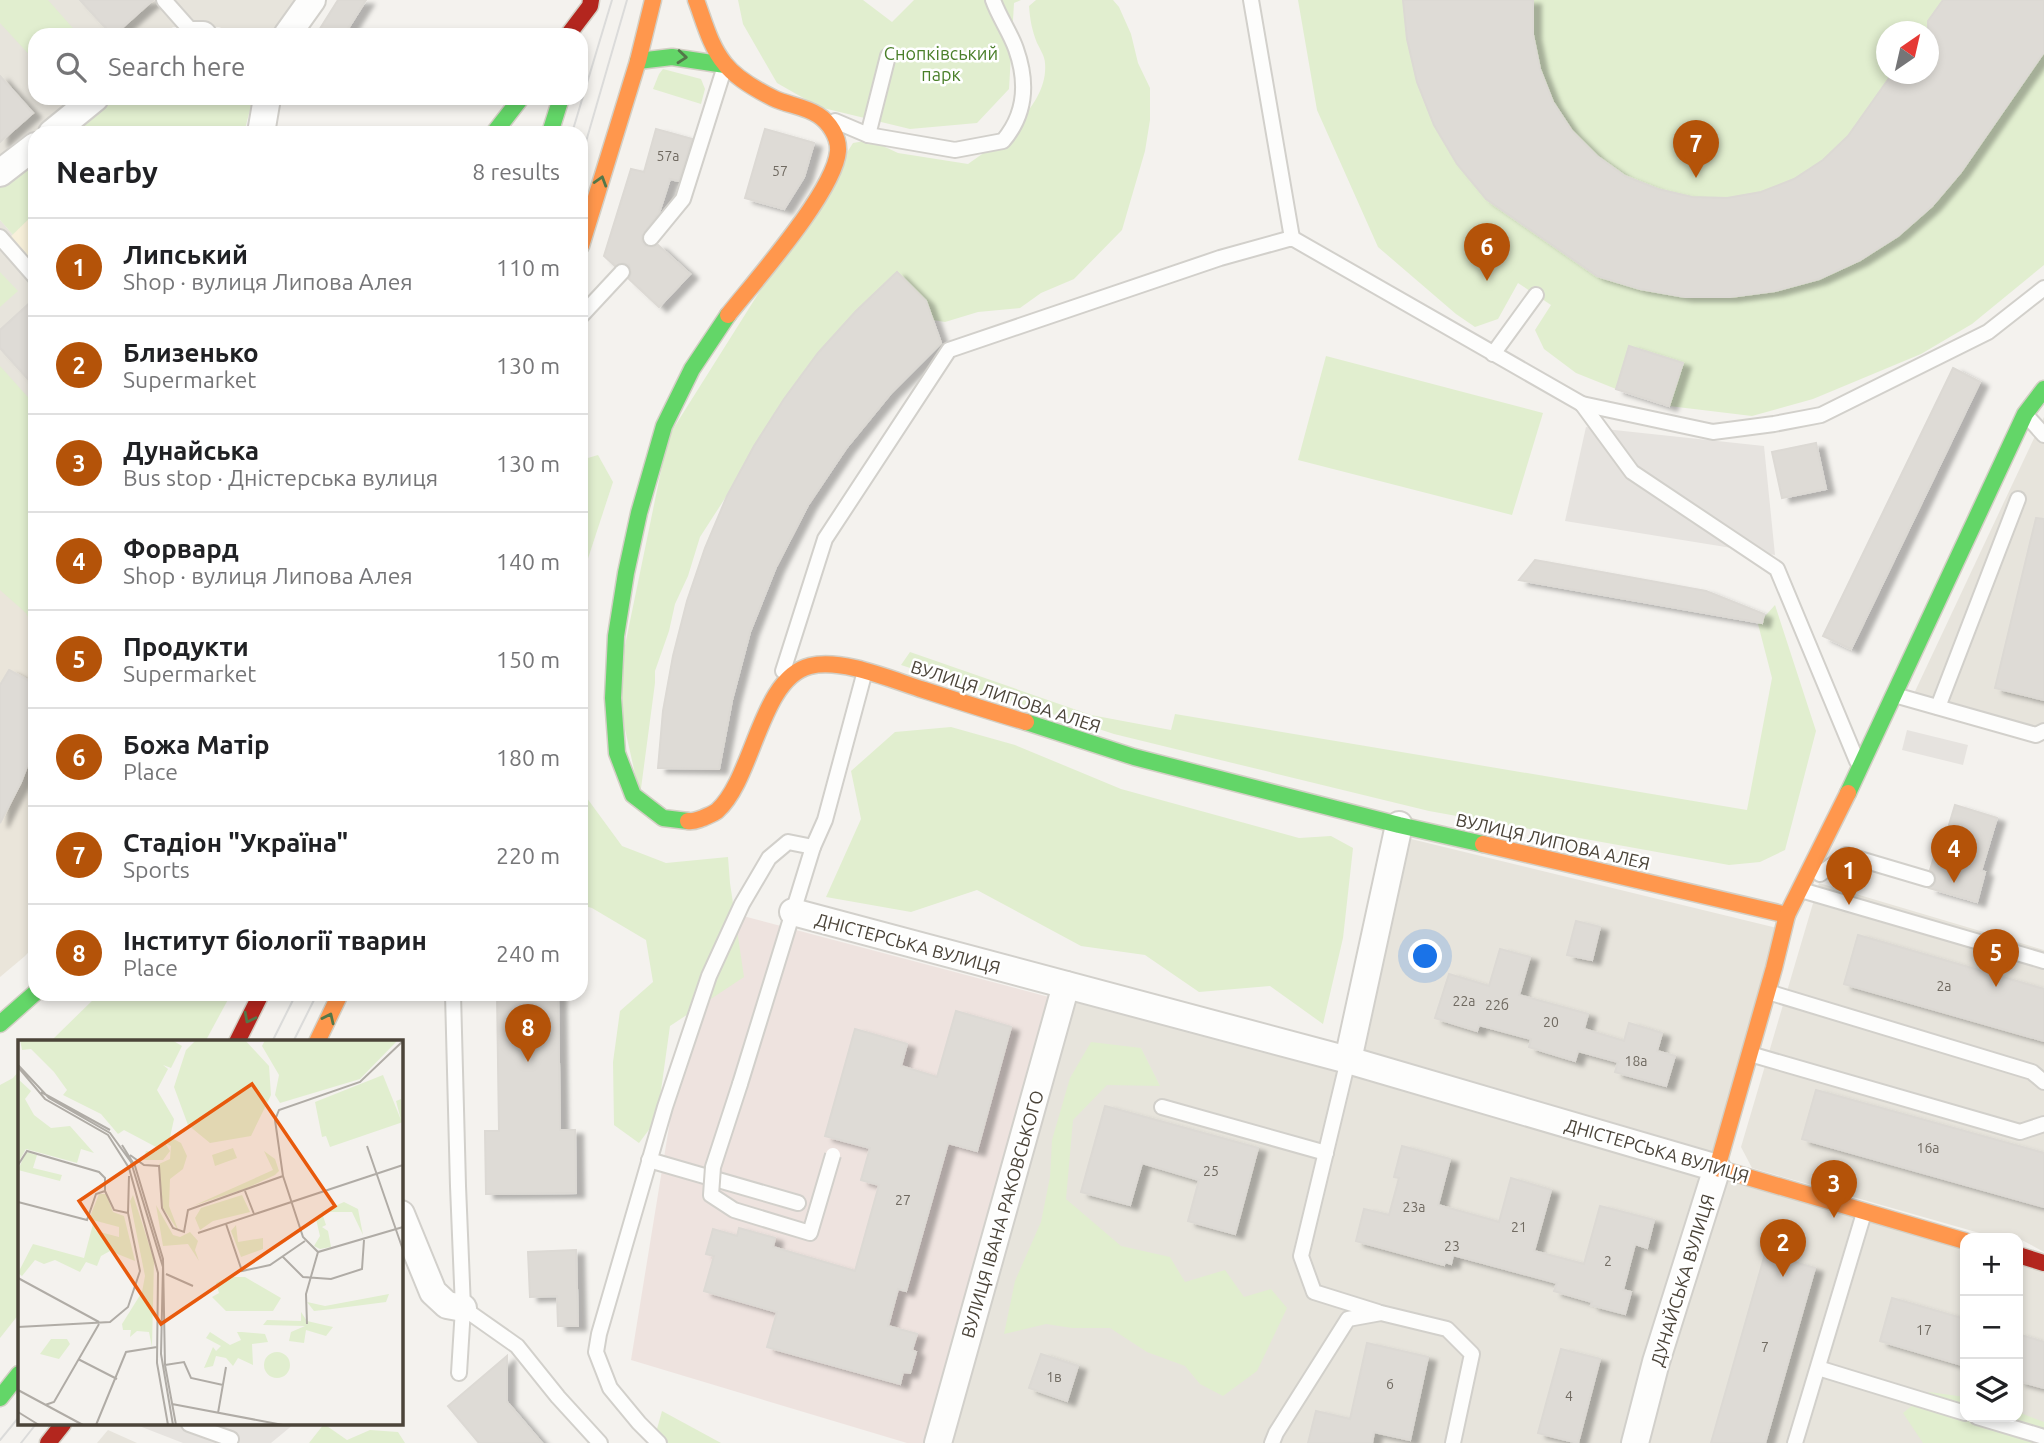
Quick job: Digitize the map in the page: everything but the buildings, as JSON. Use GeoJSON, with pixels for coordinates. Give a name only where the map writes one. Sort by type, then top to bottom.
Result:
{"type":"FeatureCollection","features":[{"type":"Feature","properties":{"kind":"street"},"geometry":{"type":"LineString","coordinates":[[292,28],[312,0]]}},
{"type":"Feature","properties":{"kind":"street"},"geometry":{"type":"LineString","coordinates":[[588,223],[638,61],[653,0]]}},
{"type":"Feature","properties":{"kind":"street"},"geometry":{"type":"LineString","coordinates":[[696,0],[726,65]]}},
{"type":"Feature","properties":{"kind":"street"},"geometry":{"type":"LineString","coordinates":[[573,28],[591,3]]}},
{"type":"Feature","properties":{"kind":"street"},"geometry":{"type":"LineString","coordinates":[[583,28],[591,3]]}},
{"type":"Feature","properties":{"kind":"street"},"geometry":{"type":"LineString","coordinates":[[638,61],[682,55],[726,65],[771,98],[818,114]]}},
{"type":"Feature","properties":{"kind":"street"},"geometry":{"type":"LineString","coordinates":[[61,126],[86,105]]}},
{"type":"Feature","properties":{"kind":"street"},"geometry":{"type":"LineString","coordinates":[[262,126],[266,105]]}},
{"type":"Feature","properties":{"kind":"street"},"geometry":{"type":"LineString","coordinates":[[499,126],[516,105]]}},
{"type":"Feature","properties":{"kind":"street"},"geometry":{"type":"LineString","coordinates":[[552,126],[559,105]]}},
{"type":"Feature","properties":{"kind":"street","name":"ВУЛИЦЯ ЛИПОВА АЛЕЯ"},"geometry":{"type":"LineString","coordinates":[[818,114],[836,137],[838,152],[832,173],[808,211],[711,338],[688,377],[664,425],[637,515],[620,601],[612,684],[615,735],[622,770],[635,797],[647,809],[661,818],[682,822],[699,821],[719,810],[736,785],[777,691],[799,670],[833,664],[865,671],[1133,757],[1399,825],[1787,915]]}},
{"type":"Feature","properties":{"kind":"street"},"geometry":{"type":"LineString","coordinates":[[0,173],[28,151]]}},
{"type":"Feature","properties":{"kind":"street"},"geometry":{"type":"LineString","coordinates":[[1787,915],[1861,768],[2025,414],[2044,389]]}},
{"type":"Feature","properties":{"kind":"street"},"geometry":{"type":"LineString","coordinates":[[1348,1060],[1399,825]]}},
{"type":"Feature","properties":{"kind":"street","name":"ДНІСТЕРСЬКА ВУЛИЦЯ"},"geometry":{"type":"LineString","coordinates":[[793,912],[1348,1060],[1960,1240]]}},
{"type":"Feature","properties":{"kind":"street","name":"ДУНАЙСЬКА ВУЛИЦЯ"},"geometry":{"type":"LineString","coordinates":[[1634,1443],[1656,1362],[1717,1167],[1787,915]]}},
{"type":"Feature","properties":{"kind":"street","name":"ВУЛИЦЯ ІВАНА РАКОВСЬКОГО"},"geometry":{"type":"LineString","coordinates":[[938,1443],[1066,985]]}},
{"type":"Feature","properties":{"kind":"street"},"geometry":{"type":"LineString","coordinates":[[0,1024],[28,999]]}},
{"type":"Feature","properties":{"kind":"street"},"geometry":{"type":"LineString","coordinates":[[238,1040],[258,1001]]}},
{"type":"Feature","properties":{"kind":"street"},"geometry":{"type":"LineString","coordinates":[[318,1040],[337,1001]]}},
{"type":"Feature","properties":{"kind":"street"},"geometry":{"type":"LineString","coordinates":[[402,1215],[433,1292],[447,1305],[463,1308]]}},
{"type":"Feature","properties":{"kind":"street"},"geometry":{"type":"LineString","coordinates":[[2023,1257],[2044,1263]]}},
{"type":"Feature","properties":{"kind":"street"},"geometry":{"type":"LineString","coordinates":[[0,1398],[18,1375]]}},
{"type":"Feature","properties":{"kind":"street"},"geometry":{"type":"LineString","coordinates":[[48,1443],[62,1426]]}},
{"type":"Feature","properties":{"kind":"lane"},"geometry":{"type":"LineString","coordinates":[[164,0],[187,28]]}},
{"type":"Feature","properties":{"kind":"lane"},"geometry":{"type":"LineString","coordinates":[[818,114],[868,135],[955,149],[1003,141],[1014,128],[1021,110],[1024,85],[1016,50],[993,0]]}},
{"type":"Feature","properties":{"kind":"lane"},"geometry":{"type":"LineString","coordinates":[[1251,0],[1292,238]]}},
{"type":"Feature","properties":{"kind":"lane"},"geometry":{"type":"LineString","coordinates":[[868,135],[888,56]]}},
{"type":"Feature","properties":{"kind":"lane"},"geometry":{"type":"LineString","coordinates":[[651,238],[683,198],[726,65]]}},
{"type":"Feature","properties":{"kind":"lane"},"geometry":{"type":"LineString","coordinates":[[0,237],[28,269]]}},
{"type":"Feature","properties":{"kind":"lane"},"geometry":{"type":"LineString","coordinates":[[777,691],[825,538],[949,351],[1220,258],[1292,238],[1582,404],[1713,432],[1821,415],[1988,332],[2044,288]]}},
{"type":"Feature","properties":{"kind":"lane"},"geometry":{"type":"LineString","coordinates":[[588,308],[622,272]]}},
{"type":"Feature","properties":{"kind":"lane"},"geometry":{"type":"LineString","coordinates":[[1493,354],[1535,295]]}},
{"type":"Feature","properties":{"kind":"lane"},"geometry":{"type":"LineString","coordinates":[[1582,404],[1632,472],[1777,569],[1861,768]]}},
{"type":"Feature","properties":{"kind":"lane"},"geometry":{"type":"LineString","coordinates":[[2025,414],[2044,435]]}},
{"type":"Feature","properties":{"kind":"lane"},"geometry":{"type":"LineString","coordinates":[[1938,708],[2018,499]]}},
{"type":"Feature","properties":{"kind":"lane","name":"ДНІСТЕРСЬКА ВУЛИЦЯ"},"geometry":{"type":"LineString","coordinates":[[793,912],[813,847],[825,820],[865,671]]}},
{"type":"Feature","properties":{"kind":"lane"},"geometry":{"type":"LineString","coordinates":[[1895,695],[2036,735],[2044,730]]}},
{"type":"Feature","properties":{"kind":"lane"},"geometry":{"type":"LineString","coordinates":[[659,1443],[610,1388],[596,1352],[602,1321],[665,1107],[709,976],[742,904],[769,858],[788,842],[813,847]]}},
{"type":"Feature","properties":{"kind":"lane"},"geometry":{"type":"LineString","coordinates":[[1800,890],[1846,855],[1927,879]]}},
{"type":"Feature","properties":{"kind":"lane"},"geometry":{"type":"LineString","coordinates":[[1800,890],[2044,961]]}},
{"type":"Feature","properties":{"kind":"lane"},"geometry":{"type":"LineString","coordinates":[[793,912],[713,1167],[711,1195],[734,1210],[810,1233],[833,1155]]}},
{"type":"Feature","properties":{"kind":"lane"},"geometry":{"type":"LineString","coordinates":[[1766,992],[2032,1072],[2044,1082]]}},
{"type":"Feature","properties":{"kind":"lane"},"geometry":{"type":"LineString","coordinates":[[453,1001],[463,1308],[459,1373]]}},
{"type":"Feature","properties":{"kind":"lane"},"geometry":{"type":"LineString","coordinates":[[1749,1054],[2020,1132],[2044,1124]]}},
{"type":"Feature","properties":{"kind":"lane"},"geometry":{"type":"LineString","coordinates":[[1348,1060],[1301,1256],[1314,1292],[1381,1313],[1447,1329],[1472,1354],[1453,1443]]}},
{"type":"Feature","properties":{"kind":"lane"},"geometry":{"type":"LineString","coordinates":[[1162,1107],[1326,1153]]}},
{"type":"Feature","properties":{"kind":"lane"},"geometry":{"type":"LineString","coordinates":[[649,1160],[798,1203]]}},
{"type":"Feature","properties":{"kind":"lane"},"geometry":{"type":"LineString","coordinates":[[1795,1443],[1864,1212]]}},
{"type":"Feature","properties":{"kind":"lane"},"geometry":{"type":"LineString","coordinates":[[463,1308],[517,1346],[600,1443]]}},
{"type":"Feature","properties":{"kind":"lane"},"geometry":{"type":"LineString","coordinates":[[1272,1443],[1348,1319],[1381,1313]]}},
{"type":"Feature","properties":{"kind":"lane"},"geometry":{"type":"LineString","coordinates":[[1818,1368],[1960,1411]]}},
{"type":"Feature","properties":{"kind":"lane"},"geometry":{"type":"LineString","coordinates":[[1994,1422],[2044,1437]]}},
{"type":"Feature","properties":{"kind":"lane"},"geometry":{"type":"LineString","coordinates":[[195,1426],[231,1439]]}},
{"type":"Feature","properties":{"kind":"shaded area"},"geometry":{"type":"Polygon","coordinates":[[[0,0],[297,0],[275,28],[28,28],[28,105],[75,105],[50,126],[28,126],[28,144],[0,166],[0,0]]]}},
{"type":"Feature","properties":{"kind":"shaded area"},"geometry":{"type":"Polygon","coordinates":[[[0,220],[28,252],[28,518],[0,521],[0,220]]]}},
{"type":"Feature","properties":{"kind":"shaded area"},"geometry":{"type":"Polygon","coordinates":[[[2044,417],[2044,735],[1910,702],[2044,417]]]}},
{"type":"Feature","properties":{"kind":"shaded area"},"geometry":{"type":"Polygon","coordinates":[[[1586,427],[1764,446],[1775,555],[1565,521],[1586,427]]]}},
{"type":"Feature","properties":{"kind":"shaded area"},"geometry":{"type":"Polygon","coordinates":[[[0,584],[28,611],[28,953],[0,977],[0,584]]]}},
{"type":"Feature","properties":{"kind":"shaded area"},"geometry":{"type":"Polygon","coordinates":[[[1907,730],[1968,745],[1963,765],[1902,750],[1907,730]]]}},
{"type":"Feature","properties":{"kind":"shaded area"},"geometry":{"type":"Polygon","coordinates":[[[1407,838],[1777,928],[1707,1175],[1960,1247],[1960,1422],[2023,1422],[2023,1265],[2044,1271],[2044,1443],[951,1443],[1071,997],[1354,1073],[1407,838]]]}},
{"type":"Feature","properties":{"kind":"shaded area"},"geometry":{"type":"Polygon","coordinates":[[[1819,883],[2044,950],[2044,1252],[2023,1241],[2023,1233],[1980,1233],[1752,1168],[1741,1147],[1819,883]]]}},
{"type":"Feature","properties":{"kind":"shaded area"},"geometry":{"type":"Polygon","coordinates":[[[705,906],[1049,997],[932,1443],[907,1443],[631,1360],[705,906]]]}},
{"type":"Feature","properties":{"kind":"shaded area"},"geometry":{"type":"Polygon","coordinates":[[[139,1426],[292,1426],[271,1443],[183,1443],[139,1426]]]}},
{"type":"Feature","properties":{"kind":"shaded area"},"geometry":{"type":"Polygon","coordinates":[[[108,1430],[137,1443],[97,1443],[108,1430]]]}},
{"type":"Feature","properties":{"kind":"green space"},"geometry":{"type":"Polygon","coordinates":[[[0,0],[48,0],[73,28],[28,28],[28,53],[0,23],[0,0]]]}},
{"type":"Feature","properties":{"kind":"green space","name":"Снопківський парк"},"geometry":{"type":"Polygon","coordinates":[[[738,0],[863,0],[892,22],[914,0],[1021,0],[1014,3],[1009,89],[977,123],[910,129],[819,107],[777,83],[743,24],[738,0]]]}},
{"type":"Feature","properties":{"kind":"green space"},"geometry":{"type":"Polygon","coordinates":[[[1036,0],[1113,0],[1131,34],[1138,63],[1150,88],[1150,120],[1145,151],[1122,230],[1074,279],[1041,293],[1020,308],[978,312],[945,322],[921,318],[751,458],[700,537],[688,576],[675,604],[655,671],[640,796],[616,689],[668,437],[853,143],[870,140],[898,153],[968,164],[1007,134],[1030,108],[1044,79],[1045,61],[1031,25],[1029,6],[1036,0]]]}},
{"type":"Feature","properties":{"kind":"green space"},"geometry":{"type":"Polygon","coordinates":[[[1298,0],[2044,0],[2044,265],[1972,324],[1921,354],[1813,399],[1752,416],[1669,406],[1616,389],[1576,373],[1544,349],[1535,330],[1551,305],[1518,283],[1498,319],[1475,327],[1378,247],[1317,110],[1298,0]]]}},
{"type":"Feature","properties":{"kind":"green space"},"geometry":{"type":"Polygon","coordinates":[[[663,69],[701,79],[705,89],[701,104],[653,89],[663,69]]]}},
{"type":"Feature","properties":{"kind":"green space"},"geometry":{"type":"Polygon","coordinates":[[[109,105],[251,105],[246,126],[80,126],[109,105]]]}},
{"type":"Feature","properties":{"kind":"green space"},"geometry":{"type":"Polygon","coordinates":[[[28,166],[28,252],[0,220],[0,188],[28,166]]]}},
{"type":"Feature","properties":{"kind":"green space"},"geometry":{"type":"Polygon","coordinates":[[[0,272],[18,291],[0,307],[0,272]]]}},
{"type":"Feature","properties":{"kind":"green space"},"geometry":{"type":"Polygon","coordinates":[[[1326,356],[1543,413],[1512,515],[1298,460],[1326,356]]]}},
{"type":"Feature","properties":{"kind":"green space"},"geometry":{"type":"Polygon","coordinates":[[[0,366],[28,397],[28,617],[0,590],[0,366]]]}},
{"type":"Feature","properties":{"kind":"green space"},"geometry":{"type":"Polygon","coordinates":[[[598,455],[613,482],[588,559],[588,458],[598,455]]]}},
{"type":"Feature","properties":{"kind":"green space"},"geometry":{"type":"Polygon","coordinates":[[[1775,605],[1816,731],[1785,850],[1760,862],[1729,865],[1429,811],[1114,734],[901,665],[910,652],[1091,715],[1171,730],[1175,714],[1747,810],[1772,678],[1758,624],[1775,605]]]}},
{"type":"Feature","properties":{"kind":"green space"},"geometry":{"type":"Polygon","coordinates":[[[951,727],[1015,745],[1121,789],[1299,838],[1331,836],[1353,848],[1343,938],[1323,1024],[1270,986],[1199,992],[1145,955],[1081,946],[977,890],[911,912],[826,897],[861,819],[851,771],[895,732],[951,727]]]}},
{"type":"Feature","properties":{"kind":"green space"},"geometry":{"type":"Polygon","coordinates":[[[588,800],[622,846],[666,863],[728,857],[744,977],[670,1026],[657,1119],[639,1143],[614,1125],[613,1062],[620,1011],[653,982],[646,940],[588,907],[588,800]]]}},
{"type":"Feature","properties":{"kind":"green space"},"geometry":{"type":"Polygon","coordinates":[[[92,1001],[227,1001],[206,1040],[52,1040],[92,1001]]]}},
{"type":"Feature","properties":{"kind":"green space"},"geometry":{"type":"Polygon","coordinates":[[[1091,1042],[1141,1048],[1160,1086],[1107,1085],[1073,1120],[1066,1199],[1121,1246],[1170,1257],[1185,1282],[1225,1270],[1244,1297],[1271,1289],[1287,1308],[1257,1371],[1223,1396],[1200,1384],[1185,1366],[1147,1352],[1110,1328],[1072,1328],[1046,1324],[1004,1334],[1015,1281],[1041,1222],[1050,1177],[1052,1140],[1070,1078],[1091,1042]]]}},
{"type":"Feature","properties":{"kind":"green space"},"geometry":{"type":"Polygon","coordinates":[[[18,1072],[18,1315],[0,1338],[0,1085],[18,1072]]]}},
{"type":"Feature","properties":{"kind":"green space"},"geometry":{"type":"Polygon","coordinates":[[[1929,1392],[1960,1396],[1960,1422],[2023,1422],[2023,1414],[2044,1422],[2044,1443],[1923,1443],[1903,1413],[1929,1392]]]}},
{"type":"Feature","properties":{"kind":"green space"},"geometry":{"type":"Polygon","coordinates":[[[662,1411],[721,1443],[653,1443],[662,1411]]]}},
{"type":"Feature","properties":{"kind":"green space"},"geometry":{"type":"Polygon","coordinates":[[[322,1426],[327,1426],[347,1440],[370,1430],[398,1432],[405,1443],[309,1443],[322,1426]]]}},
{"type":"Feature","properties":{"kind":"sand"},"geometry":{"type":"Polygon","coordinates":[[[28,220],[28,269],[5,242],[28,220]]]}},
{"type":"Feature","properties":{"kind":"tram line"},"geometry":{"type":"LineString","coordinates":[[588,80],[612,0]]}},
{"type":"Feature","properties":{"kind":"tram line"},"geometry":{"type":"LineString","coordinates":[[588,135],[627,0]]}},
{"type":"Feature","properties":{"kind":"tram line"},"geometry":{"type":"LineString","coordinates":[[574,126],[580,105]]}},
{"type":"Feature","properties":{"kind":"tram line"},"geometry":{"type":"LineString","coordinates":[[273,1040],[292,1001]]}},
{"type":"Feature","properties":{"kind":"tram line"},"geometry":{"type":"LineString","coordinates":[[294,1040],[314,1001]]}},
{"type":"Feature","properties":{"kind":"tram line"},"geometry":{"type":"LineString","coordinates":[[0,1440],[18,1418]]}},
{"type":"Feature","properties":{"kind":"tram line"},"geometry":{"type":"LineString","coordinates":[[21,1443],[34,1426]]}},
{"type":"Feature","properties":{"kind":"traffic: fast"},"geometry":{"type":"LineString","coordinates":[[638,61],[672,57],[725,65]]}},
{"type":"Feature","properties":{"kind":"traffic: fast"},"geometry":{"type":"LineString","coordinates":[[499,126],[516,105]]}},
{"type":"Feature","properties":{"kind":"traffic: fast"},"geometry":{"type":"LineString","coordinates":[[552,126],[559,105]]}},
{"type":"Feature","properties":{"kind":"traffic: fast"},"geometry":{"type":"LineString","coordinates":[[688,821],[663,818],[633,795],[617,753],[613,698],[616,636],[639,513],[664,426],[692,369],[728,315]]}},
{"type":"Feature","properties":{"kind":"traffic: fast"},"geometry":{"type":"LineString","coordinates":[[1848,793],[2025,414],[2044,389]]}},
{"type":"Feature","properties":{"kind":"traffic: fast"},"geometry":{"type":"LineString","coordinates":[[1026,722],[1134,757],[1483,844]]}},
{"type":"Feature","properties":{"kind":"traffic: fast"},"geometry":{"type":"LineString","coordinates":[[0,1024],[28,999]]}},
{"type":"Feature","properties":{"kind":"traffic: fast"},"geometry":{"type":"LineString","coordinates":[[0,1398],[18,1375]]}},
{"type":"Feature","properties":{"kind":"traffic: slow"},"geometry":{"type":"LineString","coordinates":[[588,223],[638,61],[653,0]]}},
{"type":"Feature","properties":{"kind":"traffic: slow"},"geometry":{"type":"LineString","coordinates":[[696,0],[711,41],[730,69],[767,95],[818,115],[832,130],[838,146],[834,168],[809,212],[728,315]]}},
{"type":"Feature","properties":{"kind":"traffic: slow"},"geometry":{"type":"LineString","coordinates":[[688,821],[715,812],[730,796],[768,708],[793,674],[810,666],[823,664],[852,667],[1026,722]]}},
{"type":"Feature","properties":{"kind":"traffic: slow"},"geometry":{"type":"LineString","coordinates":[[1483,844],[1787,915],[1848,793]]}},
{"type":"Feature","properties":{"kind":"traffic: slow"},"geometry":{"type":"LineString","coordinates":[[1787,915],[1717,1168],[1960,1240]]}},
{"type":"Feature","properties":{"kind":"traffic: slow"},"geometry":{"type":"LineString","coordinates":[[318,1040],[337,1001]]}},
{"type":"Feature","properties":{"kind":"traffic: jam"},"geometry":{"type":"LineString","coordinates":[[573,28],[590,6],[591,0]]}},
{"type":"Feature","properties":{"kind":"traffic: jam"},"geometry":{"type":"LineString","coordinates":[[238,1040],[258,1001]]}},
{"type":"Feature","properties":{"kind":"traffic: jam"},"geometry":{"type":"LineString","coordinates":[[2023,1257],[2044,1263]]}},
{"type":"Feature","properties":{"kind":"traffic: jam"},"geometry":{"type":"LineString","coordinates":[[48,1443],[61,1426]]}},
{"type":"Feature","properties":{"kind":"place","name":"Стадіон \"Україна\""},"geometry":{"type":"Point","coordinates":[1696,178]}},
{"type":"Feature","properties":{"kind":"place","name":"Божа Матір"},"geometry":{"type":"Point","coordinates":[1487,281]}},
{"type":"Feature","properties":{"kind":"place","name":"Форвард"},"geometry":{"type":"Point","coordinates":[1954,883]}},
{"type":"Feature","properties":{"kind":"place","name":"Липський"},"geometry":{"type":"Point","coordinates":[1849,905]}},
{"type":"Feature","properties":{"kind":"place","name":"Продукти"},"geometry":{"type":"Point","coordinates":[1996,987]}},
{"type":"Feature","properties":{"kind":"place","name":"Інститут біології тварин"},"geometry":{"type":"Point","coordinates":[528,1062]}},
{"type":"Feature","properties":{"kind":"place","name":"Дунайська"},"geometry":{"type":"Point","coordinates":[1834,1218]}},
{"type":"Feature","properties":{"kind":"place","name":"Близенько"},"geometry":{"type":"Point","coordinates":[1783,1277]}}]}
